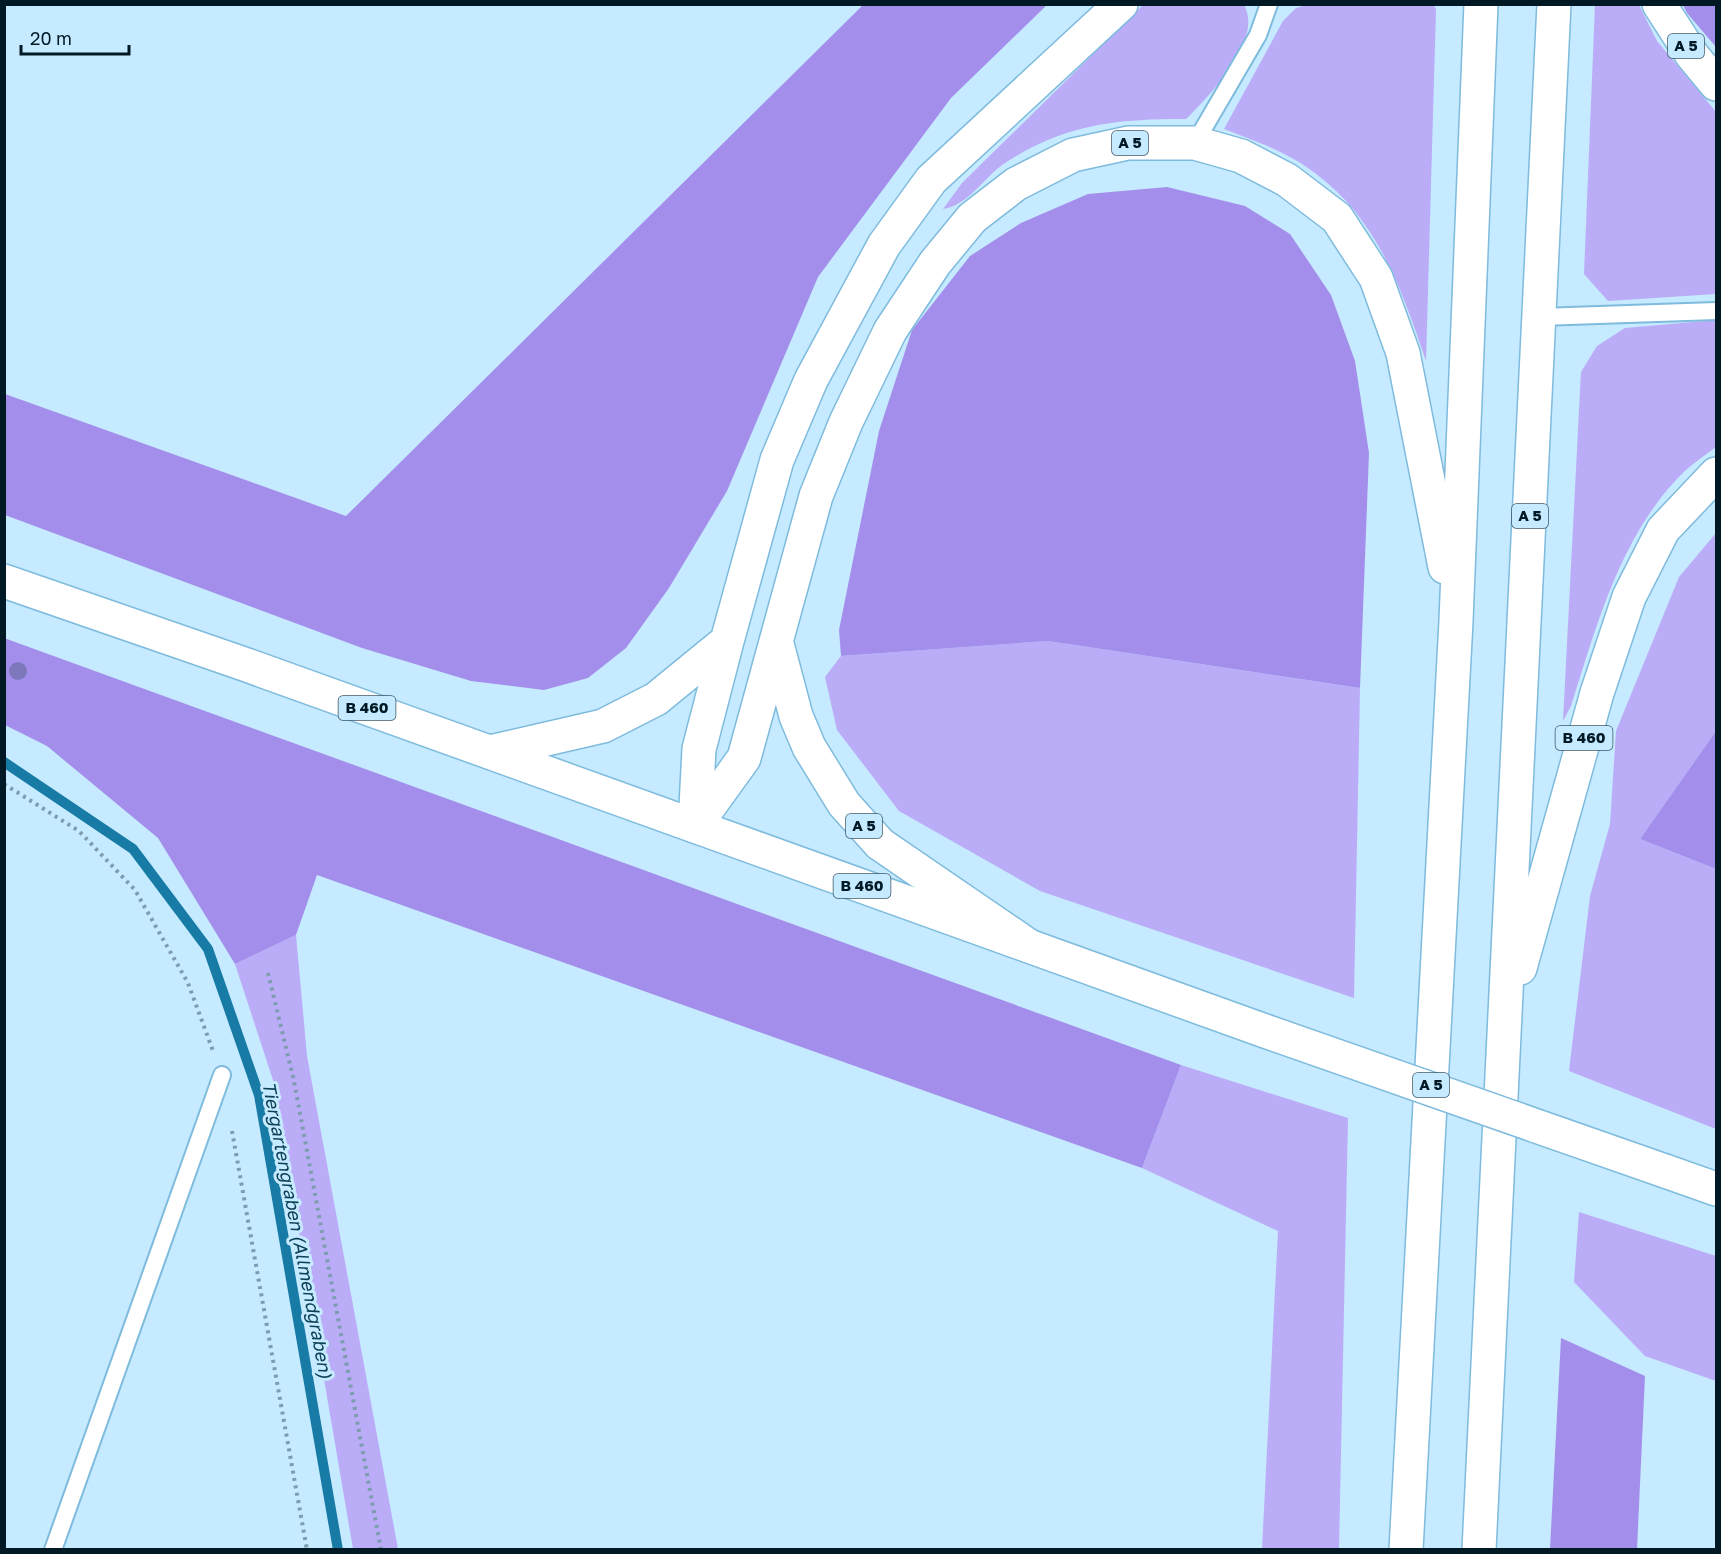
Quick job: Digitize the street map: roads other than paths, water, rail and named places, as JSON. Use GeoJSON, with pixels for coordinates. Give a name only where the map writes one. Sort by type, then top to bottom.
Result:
{"type":"FeatureCollection","features":[{"type":"Feature","properties":{"kind":"main road"},"geometry":{"type":"LineString","coordinates":[[695,826],[699,749],[727,640],[777,460],[811,380],[884,245],[931,180],[1120,4]]}},
{"type":"Feature","properties":{"kind":"main road","name":"A 5"},"geometry":{"type":"LineString","coordinates":[[1406,1550],[1456,621],[1482,4]]}},
{"type":"Feature","properties":{"kind":"main road","name":"A 5"},"geometry":{"type":"LineString","coordinates":[[1479,1550],[1554,4]]}},
{"type":"Feature","properties":{"kind":"main road","name":"A 5"},"geometry":{"type":"LineString","coordinates":[[1659,4],[1692,55],[1716,84]]}},
{"type":"Feature","properties":{"kind":"main road","name":"A 5"},"geometry":{"type":"LineString","coordinates":[[695,826],[744,758],[816,496],[846,422],[890,331],[935,263],[972,218],[1016,184],[1073,154],[1128,142],[1195,142],[1241,156],[1287,180],[1336,218],[1376,278],[1403,353],[1456,621]]}},
{"type":"Feature","properties":{"kind":"main road","name":"B 460"},"geometry":{"type":"LineString","coordinates":[[1504,1028],[1597,693],[1629,597],[1663,531],[1716,474]]}},
{"type":"Feature","properties":{"kind":"main road","name":"B 460"},"geometry":{"type":"LineString","coordinates":[[4,581],[1716,1190]]}},
{"type":"Feature","properties":{"kind":"main road"},"geometry":{"type":"LineString","coordinates":[[490,752],[603,726],[656,699],[727,640]]}},
{"type":"Feature","properties":{"kind":"main road","name":"A 5"},"geometry":{"type":"LineString","coordinates":[[777,644],[796,716],[809,747],[844,804],[880,844],[1029,946]]}},
{"type":"Feature","properties":{"kind":"lane"},"geometry":{"type":"LineString","coordinates":[[1195,142],[1258,35],[1269,4]]}},
{"type":"Feature","properties":{"kind":"lane"},"geometry":{"type":"LineString","coordinates":[[1540,317],[1716,311]]}},
{"type":"Feature","properties":{"kind":"lane"},"geometry":{"type":"LineString","coordinates":[[53,1550],[222,1076]]}},
{"type":"Feature","properties":{"kind":"waterway","name":"Tiergartengraben (Allmendgraben)"},"geometry":{"type":"LineString","coordinates":[[4,762],[133,849],[208,949],[259,1095],[338,1550]]}}]}
